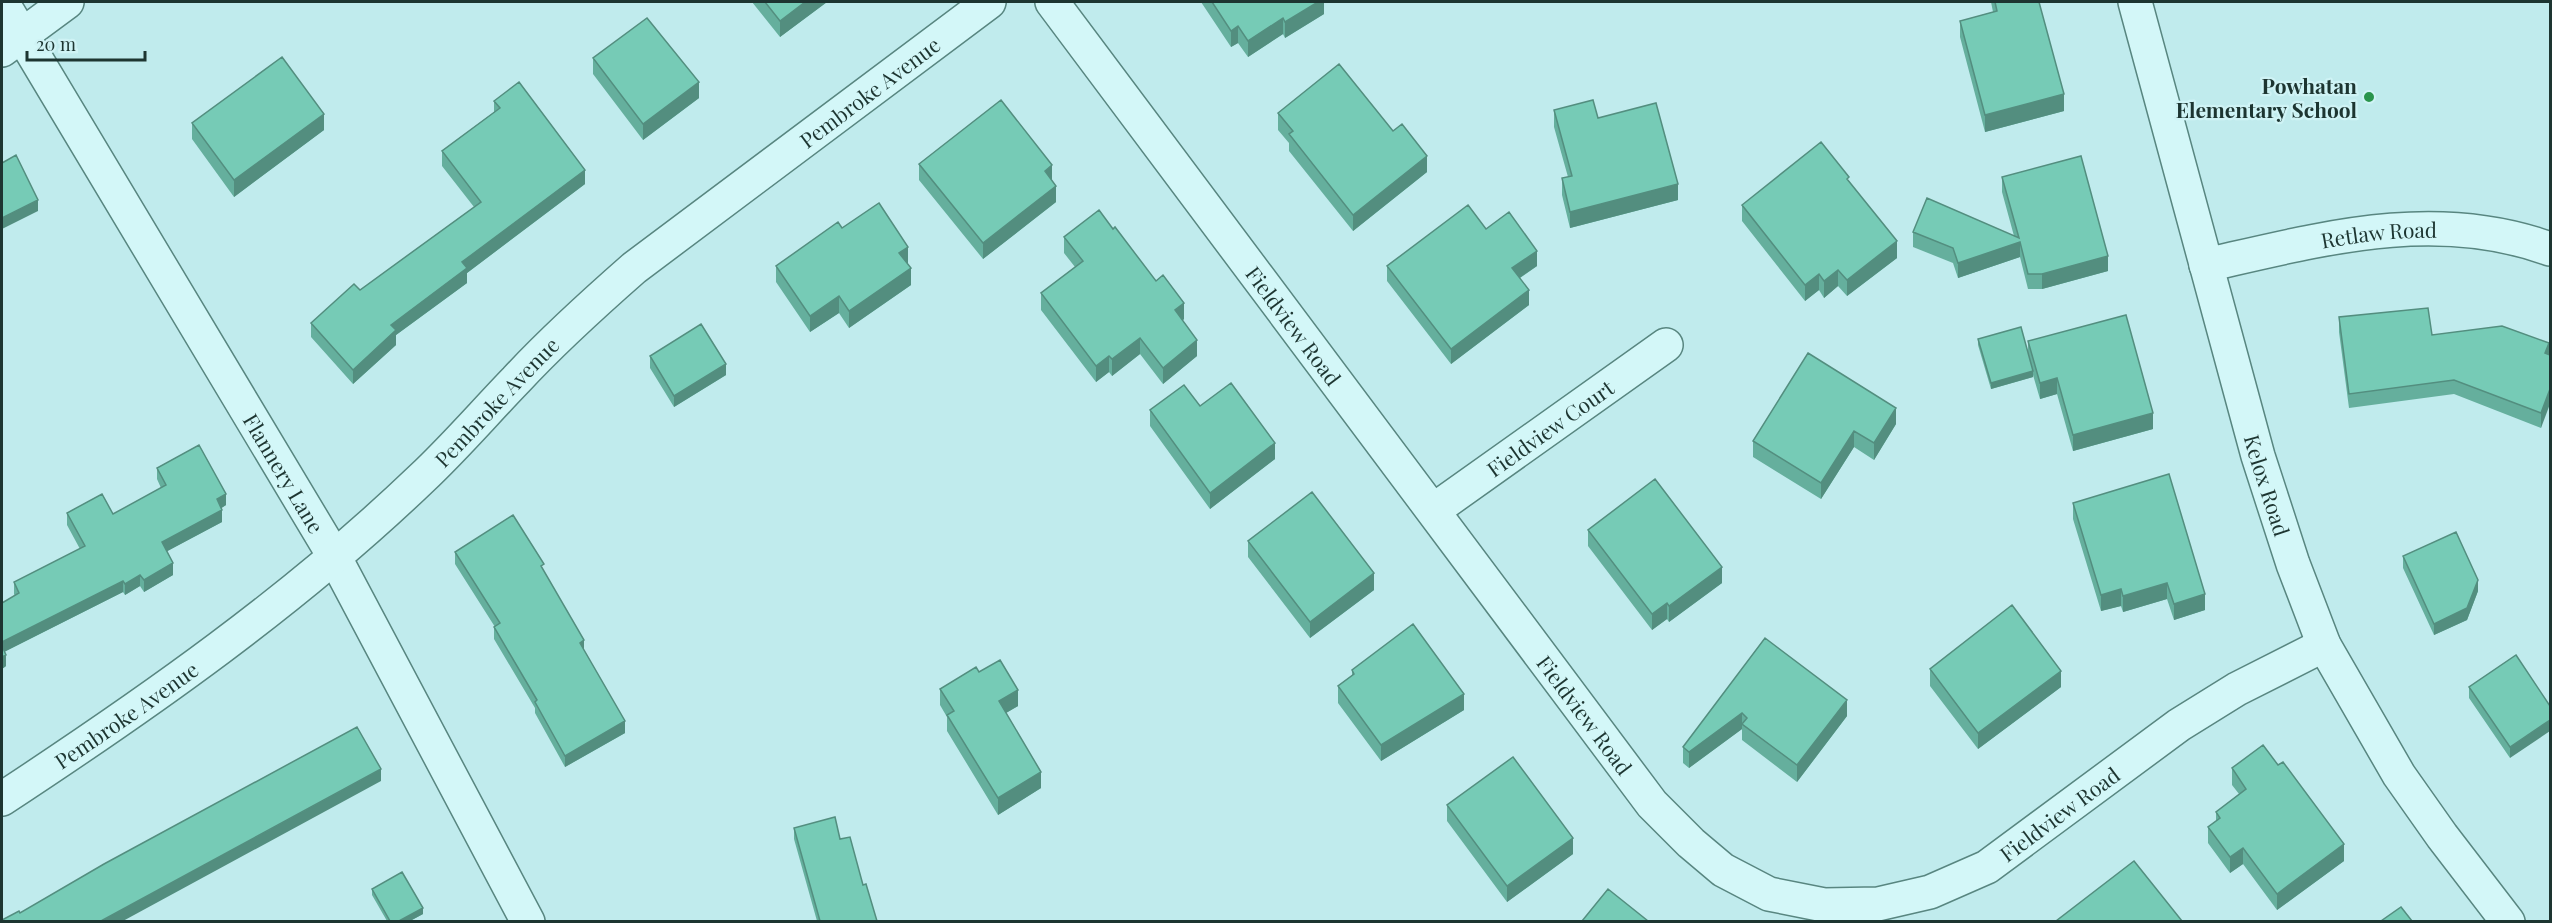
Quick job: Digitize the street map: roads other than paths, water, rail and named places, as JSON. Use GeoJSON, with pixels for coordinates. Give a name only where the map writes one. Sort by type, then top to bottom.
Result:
{"type":"FeatureCollection","features":[{"type":"Feature","properties":{"kind":"street","name":"Flannery Lane"},"geometry":{"type":"LineString","coordinates":[[2,2],[11,42],[334,556],[528,921]]}},
{"type":"Feature","properties":{"kind":"street"},"geometry":{"type":"LineString","coordinates":[[11,42],[67,2]]}},
{"type":"Feature","properties":{"kind":"street","name":"Pembroke Avenue"},"geometry":{"type":"LineString","coordinates":[[2,799],[161,691],[252,623],[334,556],[423,478],[566,330],[634,268],[989,2]]}},
{"type":"Feature","properties":{"kind":"street","name":"Fieldview Road"},"geometry":{"type":"LineString","coordinates":[[1052,2],[1652,804],[1691,843],[1723,870],[1769,894],[1824,905],[1878,904],[1930,892],[1987,867],[2179,725],[2237,689],[2324,645]]}},
{"type":"Feature","properties":{"kind":"street","name":"Kelox Road"},"geometry":{"type":"LineString","coordinates":[[2135,2],[2258,456],[2293,564],[2324,645],[2399,775],[2442,836],[2508,921]]}},
{"type":"Feature","properties":{"kind":"street","name":"Retlaw Road"},"geometry":{"type":"LineString","coordinates":[[2206,265],[2332,237],[2400,228],[2464,229],[2550,249]]}},
{"type":"Feature","properties":{"kind":"street","name":"Fieldview Court"},"geometry":{"type":"LineString","coordinates":[[1434,510],[1666,345]]}},
{"type":"Feature","properties":{"kind":"place","name":"Powhatan Elementary School"},"geometry":{"type":"Point","coordinates":[2369,97]}}]}
